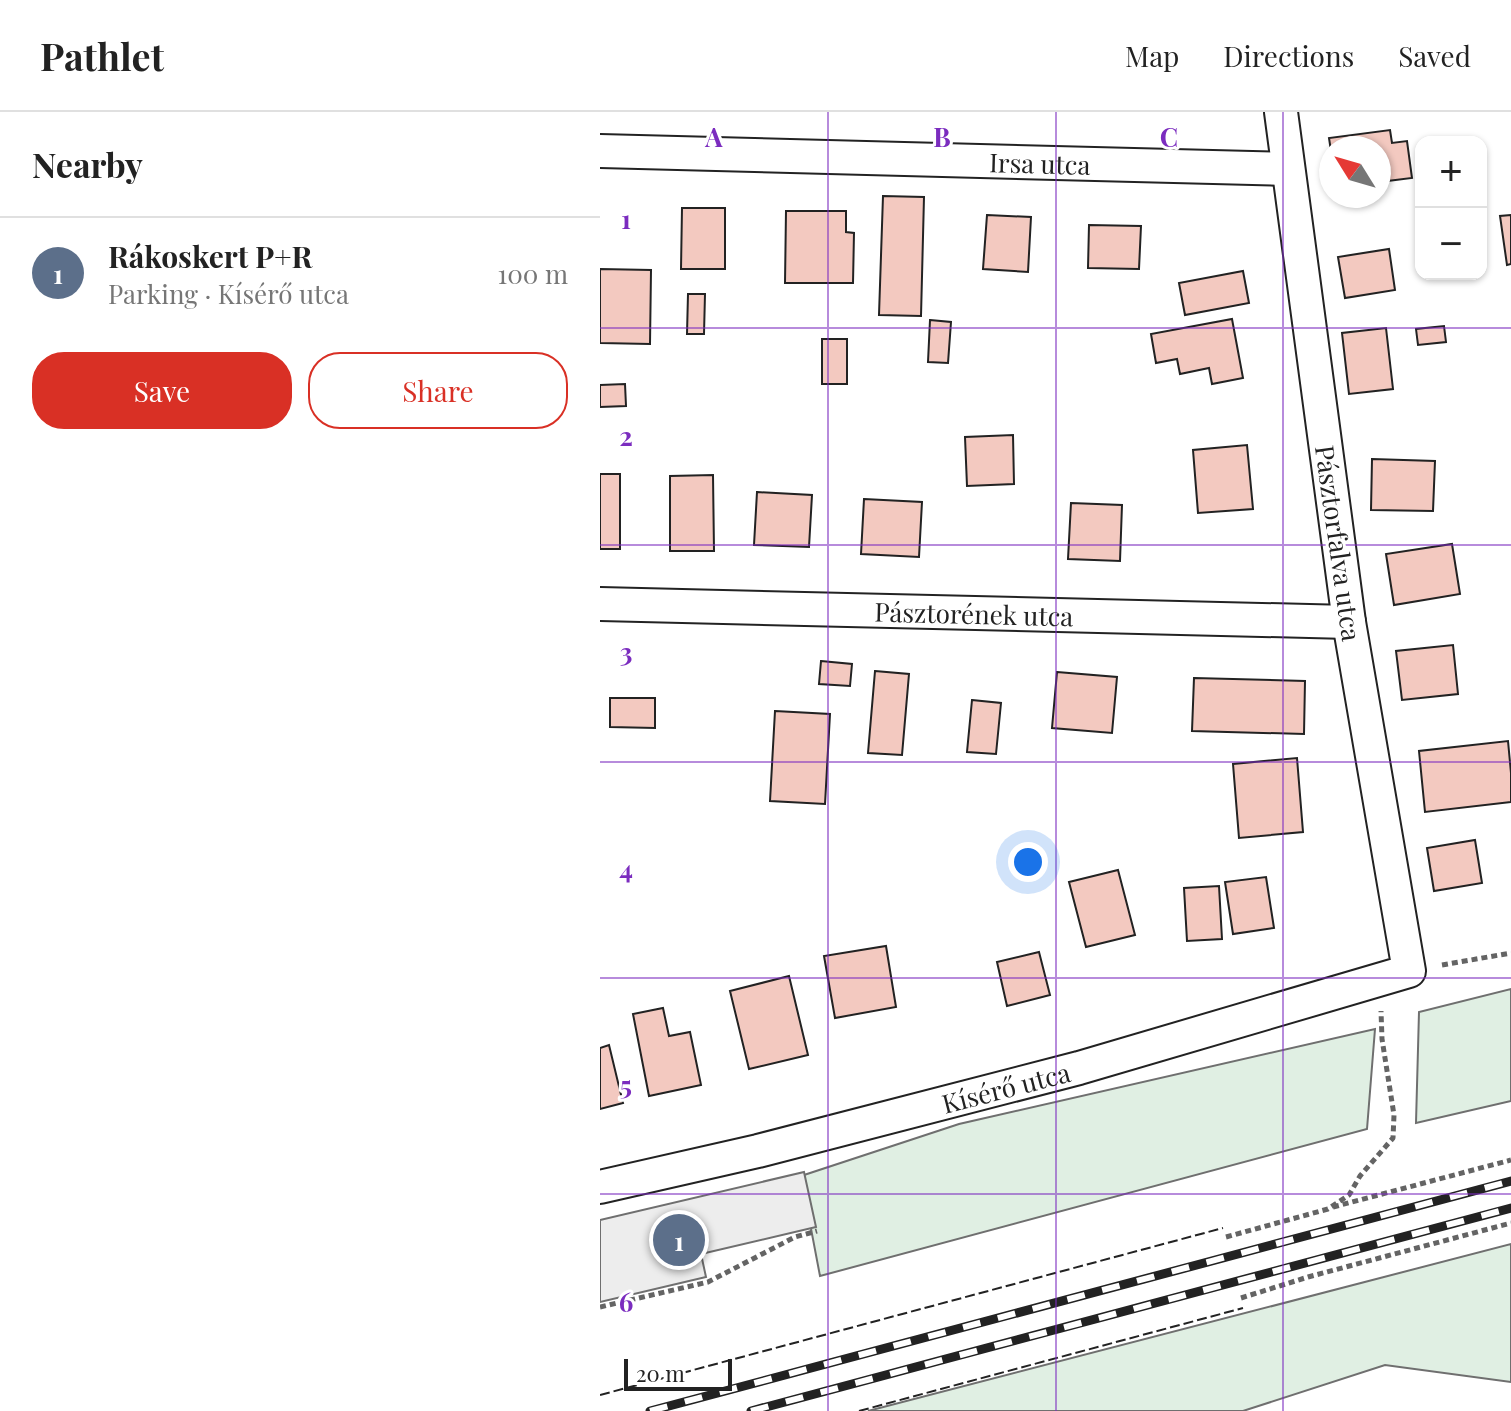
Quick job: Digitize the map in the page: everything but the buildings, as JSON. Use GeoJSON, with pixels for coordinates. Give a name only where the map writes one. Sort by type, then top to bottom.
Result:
{"type":"FeatureCollection","features":[{"type":"Feature","properties":{"kind":"street","name":"Pásztorfalva utca"},"geometry":{"type":"LineString","coordinates":[[1281,112],[1349,622],[1409,971]]}},
{"type":"Feature","properties":{"kind":"street","name":"Irsa utca"},"geometry":{"type":"LineString","coordinates":[[600,151],[1288,169]]}},
{"type":"Feature","properties":{"kind":"street","name":"Pásztorének utca"},"geometry":{"type":"LineString","coordinates":[[600,604],[1349,622]]}},
{"type":"Feature","properties":{"kind":"street","name":"Kísérő utca"},"geometry":{"type":"LineString","coordinates":[[600,1187],[758,1151],[1079,1068],[1409,971]]}},
{"type":"Feature","properties":{"kind":"path"},"geometry":{"type":"LineString","coordinates":[[1409,971],[1511,953]]}},
{"type":"Feature","properties":{"kind":"path"},"geometry":{"type":"LineString","coordinates":[[1324,1210],[1349,1195],[1360,1176],[1393,1138],[1394,1115],[1382,1039],[1378,981]]}},
{"type":"Feature","properties":{"kind":"path"},"geometry":{"type":"LineString","coordinates":[[1226,1237],[1511,1160]]}},
{"type":"Feature","properties":{"kind":"path"},"geometry":{"type":"LineString","coordinates":[[1241,1298],[1511,1223]]}},
{"type":"Feature","properties":{"kind":"path"},"geometry":{"type":"LineString","coordinates":[[600,1307],[708,1282],[795,1237],[817,1231]]}},
{"type":"Feature","properties":{"kind":"green space"},"geometry":{"type":"Polygon","coordinates":[[[1511,989],[1511,1101],[1416,1123],[1419,1012],[1511,989]]]}},
{"type":"Feature","properties":{"kind":"green space"},"geometry":{"type":"Polygon","coordinates":[[[1375,1029],[1367,1129],[820,1276],[801,1176],[959,1124],[1375,1029]]]}},
{"type":"Feature","properties":{"kind":"green space"},"geometry":{"type":"Polygon","coordinates":[[[1511,1244],[1511,1382],[1385,1365],[1243,1411],[868,1411],[1511,1244]]]}},
{"type":"Feature","properties":{"kind":"shaded area"},"geometry":{"type":"Polygon","coordinates":[[[804,1172],[816,1227],[701,1254],[706,1277],[600,1302],[600,1220],[804,1172]]]}},
{"type":"Feature","properties":{"kind":"railway"},"geometry":{"type":"LineString","coordinates":[[650,1411],[1511,1181]]}},
{"type":"Feature","properties":{"kind":"railway"},"geometry":{"type":"LineString","coordinates":[[751,1411],[1511,1208]]}},
{"type":"Feature","properties":{"kind":"fence"},"geometry":{"type":"LineString","coordinates":[[600,1395],[1223,1228]]}},
{"type":"Feature","properties":{"kind":"fence"},"geometry":{"type":"LineString","coordinates":[[859,1411],[1243,1308]]}},
{"type":"Feature","properties":{"kind":"place","name":"Rákoskert P+R"},"geometry":{"type":"Point","coordinates":[679,1240]}}]}
